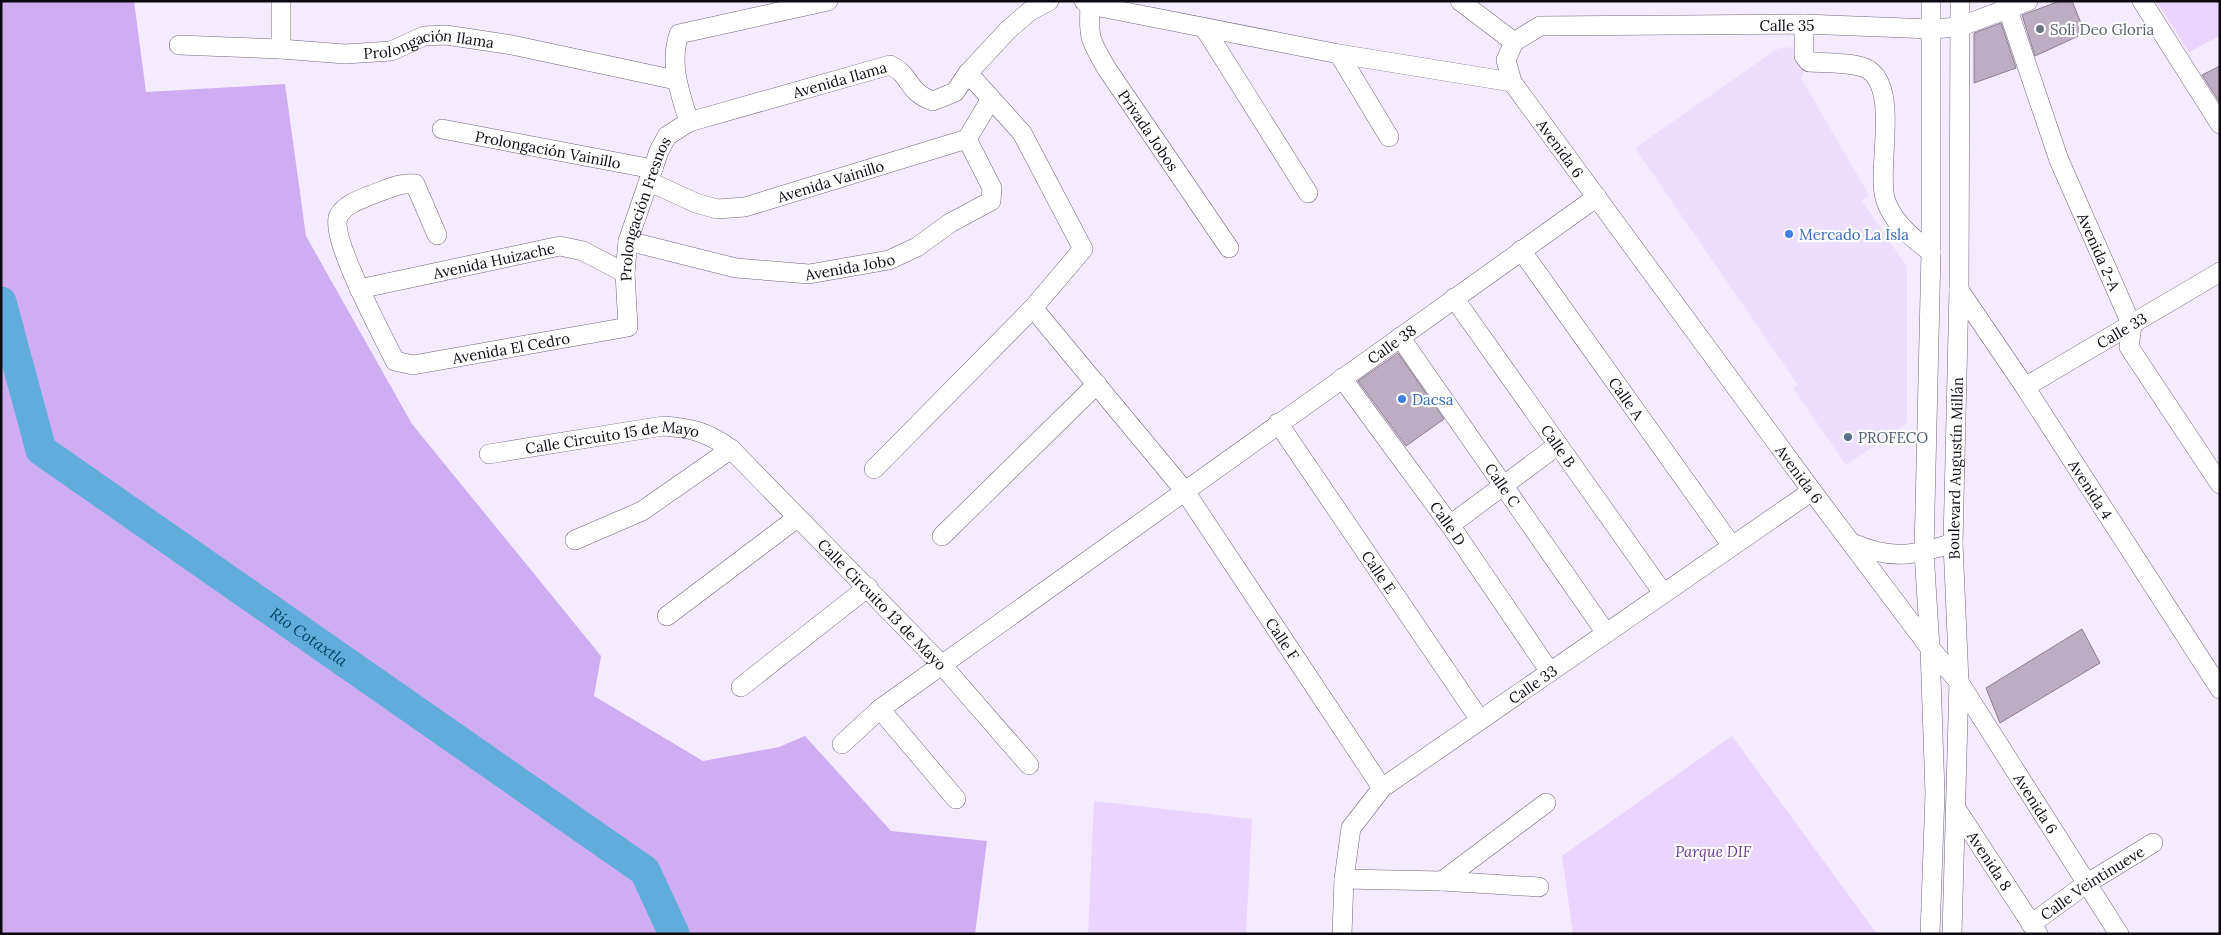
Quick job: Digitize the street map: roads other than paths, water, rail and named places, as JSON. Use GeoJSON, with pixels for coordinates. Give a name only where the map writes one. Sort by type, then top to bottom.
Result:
{"type":"FeatureCollection","features":[{"type":"Feature","properties":{"kind":"street"},"geometry":{"type":"LineString","coordinates":[[281,1],[281,49]]}},
{"type":"Feature","properties":{"kind":"street","name":"Prolongación Fresnos"},"geometry":{"type":"LineString","coordinates":[[628,327],[625,273],[628,241],[667,136],[689,122],[676,80],[675,45],[679,34],[828,1]]}},
{"type":"Feature","properties":{"kind":"street","name":"Avenida Ilama"},"geometry":{"type":"LineString","coordinates":[[689,122],[890,65],[901,70],[919,96],[933,101],[955,92],[968,73],[1008,30],[1030,12],[1049,1]]}},
{"type":"Feature","properties":{"kind":"street"},"geometry":{"type":"LineString","coordinates":[[1460,1],[1514,42]]}},
{"type":"Feature","properties":{"kind":"street"},"geometry":{"type":"LineString","coordinates":[[1931,1],[1931,29]]}},
{"type":"Feature","properties":{"kind":"street","name":"Boulevard Augustín Millán"},"geometry":{"type":"LineString","coordinates":[[1952,934],[1959,682],[1953,543],[1959,290],[1960,1]]}},
{"type":"Feature","properties":{"kind":"street","name":"Calle 35"},"geometry":{"type":"LineString","coordinates":[[1514,42],[1540,26],[1804,24],[1931,29],[1959,27],[2006,5],[2028,1]]}},
{"type":"Feature","properties":{"kind":"street"},"geometry":{"type":"LineString","coordinates":[[2142,1],[2220,124]]}},
{"type":"Feature","properties":{"kind":"street"},"geometry":{"type":"LineString","coordinates":[[1088,3],[1205,29],[1339,54],[1512,82]]}},
{"type":"Feature","properties":{"kind":"street","name":"Privada Jobos"},"geometry":{"type":"LineString","coordinates":[[1088,3],[1088,23],[1091,42],[1107,69],[1229,248]]}},
{"type":"Feature","properties":{"kind":"street","name":"Avenida 2-A"},"geometry":{"type":"LineString","coordinates":[[2006,5],[2060,160],[2132,326],[2129,346],[2220,484]]}},
{"type":"Feature","properties":{"kind":"street"},"geometry":{"type":"LineString","coordinates":[[1804,24],[1804,56],[1809,62],[1867,69],[1877,77],[1884,96],[1885,198],[1895,218],[1908,233],[1931,252]]}},
{"type":"Feature","properties":{"kind":"street"},"geometry":{"type":"LineString","coordinates":[[1205,29],[1308,193]]}},
{"type":"Feature","properties":{"kind":"street","name":"Boulevard Augustín Millán"},"geometry":{"type":"LineString","coordinates":[[1930,934],[1935,793],[1930,648],[1924,552],[1931,252],[1931,29]]}},
{"type":"Feature","properties":{"kind":"street","name":"Prolongación Ilama"},"geometry":{"type":"LineString","coordinates":[[178,45],[281,49],[345,54],[391,52],[424,36],[446,35],[512,45],[676,80]]}},
{"type":"Feature","properties":{"kind":"street","name":"Avenida 6"},"geometry":{"type":"LineString","coordinates":[[1514,42],[1506,60],[1512,82],[1851,543],[1930,648],[1959,682],[2119,934]]}},
{"type":"Feature","properties":{"kind":"street"},"geometry":{"type":"LineString","coordinates":[[1339,54],[1390,137]]}},
{"type":"Feature","properties":{"kind":"street"},"geometry":{"type":"LineString","coordinates":[[874,469],[1033,308],[1083,249],[1022,133],[968,73]]}},
{"type":"Feature","properties":{"kind":"street"},"geometry":{"type":"LineString","coordinates":[[967,139],[992,99]]}},
{"type":"Feature","properties":{"kind":"street","name":"Prolongación Vainillo"},"geometry":{"type":"LineString","coordinates":[[442,129],[652,175]]}},
{"type":"Feature","properties":{"kind":"street","name":"Avenida Vainillo"},"geometry":{"type":"LineString","coordinates":[[652,175],[696,203],[717,209],[744,207],[967,139]]}},
{"type":"Feature","properties":{"kind":"street","name":"Avenida Jobo"},"geometry":{"type":"LineString","coordinates":[[628,241],[736,268],[809,274],[889,260],[917,247],[950,224],[991,201],[992,188],[967,139]]}},
{"type":"Feature","properties":{"kind":"street"},"geometry":{"type":"LineString","coordinates":[[359,289],[336,227],[340,216],[352,202],[405,183],[415,184],[437,235]]}},
{"type":"Feature","properties":{"kind":"street","name":"Calle 38"},"geometry":{"type":"LineString","coordinates":[[842,744],[880,708],[1597,197]]}},
{"type":"Feature","properties":{"kind":"street","name":"Avenida Huizache"},"geometry":{"type":"LineString","coordinates":[[359,289],[560,246],[583,251],[625,273]]}},
{"type":"Feature","properties":{"kind":"street","name":"Calle A"},"geometry":{"type":"LineString","coordinates":[[1521,250],[1732,546]]}},
{"type":"Feature","properties":{"kind":"street","name":"Calle 33"},"geometry":{"type":"LineString","coordinates":[[2025,387],[2132,326],[2220,272]]}},
{"type":"Feature","properties":{"kind":"street","name":"Avenida El Cedro"},"geometry":{"type":"LineString","coordinates":[[359,289],[395,361],[412,366],[628,327]]}},
{"type":"Feature","properties":{"kind":"street","name":"Avenida 4"},"geometry":{"type":"LineString","coordinates":[[1959,290],[2025,387],[2220,689]]}},
{"type":"Feature","properties":{"kind":"street","name":"Calle B"},"geometry":{"type":"LineString","coordinates":[[1454,298],[1663,593]]}},
{"type":"Feature","properties":{"kind":"street","name":"Calle F"},"geometry":{"type":"LineString","coordinates":[[1033,308],[1184,490],[1382,788]]}},
{"type":"Feature","properties":{"kind":"street","name":"Calle C"},"geometry":{"type":"LineString","coordinates":[[1400,337],[1606,633]]}},
{"type":"Feature","properties":{"kind":"street","name":"Calle D"},"geometry":{"type":"LineString","coordinates":[[1342,378],[1450,525],[1550,672]]}},
{"type":"Feature","properties":{"kind":"street"},"geometry":{"type":"LineString","coordinates":[[942,536],[1097,384]]}},
{"type":"Feature","properties":{"kind":"street","name":"Calle E"},"geometry":{"type":"LineString","coordinates":[[1278,423],[1480,720]]}},
{"type":"Feature","properties":{"kind":"street","name":"Calle Circuito 15 de Mayo"},"geometry":{"type":"LineString","coordinates":[[489,454],[663,426],[689,428],[713,436],[731,449]]}},
{"type":"Feature","properties":{"kind":"street"},"geometry":{"type":"LineString","coordinates":[[1450,525],[1558,445]]}},
{"type":"Feature","properties":{"kind":"street"},"geometry":{"type":"LineString","coordinates":[[575,540],[642,511],[731,449]]}},
{"type":"Feature","properties":{"kind":"street","name":"Calle Circuito 13 de Mayo"},"geometry":{"type":"LineString","coordinates":[[731,449],[797,518],[868,587],[942,665],[1029,765]]}},
{"type":"Feature","properties":{"kind":"street","name":"Calle 33"},"geometry":{"type":"LineString","coordinates":[[1342,934],[1344,879],[1351,828],[1382,788],[1812,490]]}},
{"type":"Feature","properties":{"kind":"street"},"geometry":{"type":"LineString","coordinates":[[667,616],[797,518]]}},
{"type":"Feature","properties":{"kind":"street"},"geometry":{"type":"LineString","coordinates":[[1851,543],[1871,552],[1901,556],[1924,552],[1953,543]]}},
{"type":"Feature","properties":{"kind":"street"},"geometry":{"type":"LineString","coordinates":[[741,687],[868,587]]}},
{"type":"Feature","properties":{"kind":"street"},"geometry":{"type":"LineString","coordinates":[[880,708],[956,799]]}},
{"type":"Feature","properties":{"kind":"street","name":"Avenida 8"},"geometry":{"type":"LineString","coordinates":[[1935,793],[1956,807],[2035,929]]}},
{"type":"Feature","properties":{"kind":"street"},"geometry":{"type":"LineString","coordinates":[[1442,881],[1546,803]]}},
{"type":"Feature","properties":{"kind":"street","name":"Calle Veintinueve"},"geometry":{"type":"LineString","coordinates":[[2035,929],[2086,884],[2154,843]]}},
{"type":"Feature","properties":{"kind":"street"},"geometry":{"type":"LineString","coordinates":[[1344,879],[1442,881],[1539,887]]}},
{"type":"Feature","properties":{"kind":"waterway","name":"Río Cotaxtla"},"geometry":{"type":"LineString","coordinates":[[1,302],[41,450],[645,871],[674,934]]}},
{"type":"Feature","properties":{"kind":"place","name":"Soli Deo Gloria"},"geometry":{"type":"Point","coordinates":[2040,29]}},
{"type":"Feature","properties":{"kind":"place","name":"Mercado La Isla"},"geometry":{"type":"Point","coordinates":[1789,234]}},
{"type":"Feature","properties":{"kind":"place","name":"Dacsa"},"geometry":{"type":"Point","coordinates":[1402,399]}},
{"type":"Feature","properties":{"kind":"place","name":"PROFECO"},"geometry":{"type":"Point","coordinates":[1848,437]}},
{"type":"Feature","properties":{"kind":"park label","name":"Parque DIF"},"geometry":{"type":"Point","coordinates":[1713,851]}}]}
